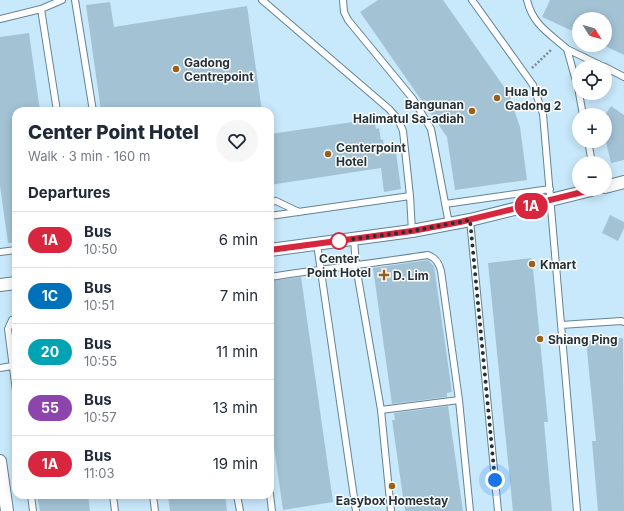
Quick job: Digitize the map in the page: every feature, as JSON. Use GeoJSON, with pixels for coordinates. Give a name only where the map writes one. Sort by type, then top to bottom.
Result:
{"type":"FeatureCollection","features":[{"type":"Feature","properties":{"kind":"street"},"geometry":{"type":"LineString","coordinates":[[612,185],[624,182]]}},
{"type":"Feature","properties":{"kind":"street"},"geometry":{"type":"LineString","coordinates":[[274,249],[412,231],[470,220],[551,195],[572,192]]}},
{"type":"Feature","properties":{"kind":"street"},"geometry":{"type":"LineString","coordinates":[[0,285],[12,284]]}},
{"type":"Feature","properties":{"kind":"street"},"geometry":{"type":"LineString","coordinates":[[0,461],[7,511]]}},
{"type":"Feature","properties":{"kind":"lane"},"geometry":{"type":"LineString","coordinates":[[0,19],[41,10],[62,0]]}},
{"type":"Feature","properties":{"kind":"lane"},"geometry":{"type":"LineString","coordinates":[[75,0],[92,107]]}},
{"type":"Feature","properties":{"kind":"lane"},"geometry":{"type":"LineString","coordinates":[[262,0],[389,109],[398,119],[403,131],[412,231]]}},
{"type":"Feature","properties":{"kind":"lane"},"geometry":{"type":"LineString","coordinates":[[343,0],[344,12],[348,20],[413,99],[431,129],[449,224]]}},
{"type":"Feature","properties":{"kind":"lane"},"geometry":{"type":"LineString","coordinates":[[472,0],[533,85],[543,114],[551,195],[576,511]]}},
{"type":"Feature","properties":{"kind":"lane"},"geometry":{"type":"LineString","coordinates":[[527,0],[530,12],[537,22],[567,49],[590,60]]}},
{"type":"Feature","properties":{"kind":"lane"},"geometry":{"type":"LineString","coordinates":[[41,10],[56,107]]}},
{"type":"Feature","properties":{"kind":"lane"},"geometry":{"type":"LineString","coordinates":[[567,49],[572,67]]}},
{"type":"Feature","properties":{"kind":"lane"},"geometry":{"type":"LineString","coordinates":[[612,71],[624,77]]}},
{"type":"Feature","properties":{"kind":"lane"},"geometry":{"type":"LineString","coordinates":[[445,204],[551,195]]}},
{"type":"Feature","properties":{"kind":"lane"},"geometry":{"type":"LineString","coordinates":[[274,215],[410,196]]}},
{"type":"Feature","properties":{"kind":"lane"},"geometry":{"type":"LineString","coordinates":[[274,201],[299,212]]}},
{"type":"Feature","properties":{"kind":"lane"},"geometry":{"type":"LineString","coordinates":[[470,220],[498,511]]}},
{"type":"Feature","properties":{"kind":"lane"},"geometry":{"type":"LineString","coordinates":[[354,238],[356,266],[381,410],[391,510],[383,511]]}},
{"type":"Feature","properties":{"kind":"lane"},"geometry":{"type":"LineString","coordinates":[[317,244],[356,511]]}},
{"type":"Feature","properties":{"kind":"lane"},"geometry":{"type":"LineString","coordinates":[[0,252],[12,250]]}},
{"type":"Feature","properties":{"kind":"lane"},"geometry":{"type":"LineString","coordinates":[[274,276],[428,255],[434,257],[441,271],[459,400],[470,511]]}},
{"type":"Feature","properties":{"kind":"lane"},"geometry":{"type":"LineString","coordinates":[[0,368],[12,366],[8,329],[12,320]]}},
{"type":"Feature","properties":{"kind":"lane"},"geometry":{"type":"LineString","coordinates":[[561,325],[624,322]]}},
{"type":"Feature","properties":{"kind":"lane"},"geometry":{"type":"LineString","coordinates":[[381,410],[459,400]]}},
{"type":"Feature","properties":{"kind":"lane"},"geometry":{"type":"LineString","coordinates":[[32,499],[33,511]]}},
{"type":"Feature","properties":{"kind":"lane"},"geometry":{"type":"LineString","coordinates":[[113,499],[115,511]]}},
{"type":"Feature","properties":{"kind":"lane"},"geometry":{"type":"LineString","coordinates":[[154,499],[155,511]]}},
{"type":"Feature","properties":{"kind":"lane"},"geometry":{"type":"LineString","coordinates":[[238,499],[240,511]]}},
{"type":"Feature","properties":{"kind":"lane"},"geometry":{"type":"LineString","coordinates":[[271,499],[272,511]]}},
{"type":"Feature","properties":{"kind":"path"},"geometry":{"type":"LineString","coordinates":[[525,75],[559,42]]}},
{"type":"Feature","properties":{"kind":"shaded area"},"geometry":{"type":"Polygon","coordinates":[[[0,0],[624,0],[624,511],[0,511],[0,0]]]}},
{"type":"Feature","properties":{"kind":"building","name":"Bangunan Halimatul Sa-adiah"},"geometry":{"type":"Polygon","coordinates":[[[378,0],[443,0],[509,94],[520,127],[527,180],[455,190],[447,137],[360,12],[378,0]]]}},
{"type":"Feature","properties":{"kind":"building"},"geometry":{"type":"Polygon","coordinates":[[[550,0],[624,0],[624,55],[612,49],[612,12],[572,12],[572,31],[542,17],[550,0]]]}},
{"type":"Feature","properties":{"kind":"building","name":"Gadong Centrepoint"},"geometry":{"type":"Polygon","coordinates":[[[110,2],[114,27],[247,6],[261,107],[100,107],[86,5],[110,2]]]}},
{"type":"Feature","properties":{"kind":"building"},"geometry":{"type":"Polygon","coordinates":[[[29,33],[39,107],[12,107],[12,243],[8,243],[0,186],[0,37],[29,33]]]}},
{"type":"Feature","properties":{"kind":"building"},"geometry":{"type":"Polygon","coordinates":[[[611,106],[624,115],[624,160],[612,163],[612,156],[609,156],[607,148],[612,148],[612,108],[610,108],[611,106]]]}},
{"type":"Feature","properties":{"kind":"building"},"geometry":{"type":"Polygon","coordinates":[[[374,119],[376,129],[379,128],[381,140],[383,139],[385,154],[396,152],[401,189],[384,192],[381,168],[274,184],[274,133],[374,119]]]}},
{"type":"Feature","properties":{"kind":"building"},"geometry":{"type":"Polygon","coordinates":[[[610,215],[624,222],[624,228],[618,241],[602,233],[610,215]]]}},
{"type":"Feature","properties":{"kind":"building"},"geometry":{"type":"Polygon","coordinates":[[[532,258],[548,422],[544,422],[552,511],[513,511],[488,263],[532,258]]]}},
{"type":"Feature","properties":{"kind":"building"},"geometry":{"type":"Polygon","coordinates":[[[428,260],[434,266],[452,392],[447,393],[447,397],[392,404],[373,268],[428,260]]]}},
{"type":"Feature","properties":{"kind":"building"},"geometry":{"type":"Polygon","coordinates":[[[301,277],[333,502],[283,510],[274,447],[274,280],[301,277]]]}},
{"type":"Feature","properties":{"kind":"building"},"geometry":{"type":"Polygon","coordinates":[[[623,338],[624,511],[598,511],[592,441],[596,441],[586,341],[623,338]]]}},
{"type":"Feature","properties":{"kind":"building"},"geometry":{"type":"Polygon","coordinates":[[[448,406],[463,511],[405,511],[392,420],[395,420],[394,413],[448,406]]]}},
{"type":"Feature","properties":{"kind":"building"},"geometry":{"type":"Polygon","coordinates":[[[38,499],[88,499],[90,511],[40,511],[38,499]]]}},
{"type":"Feature","properties":{"kind":"building"},"geometry":{"type":"Polygon","coordinates":[[[168,499],[226,499],[227,511],[170,511],[168,499]]]}},
{"type":"Feature","properties":{"kind":"bus line","name":"1A"},"geometry":{"type":"LineString","coordinates":[[274,249],[412,231],[470,220],[572,195]]}},
{"type":"Feature","properties":{"kind":"place","name":"Gadong Centrepoint"},"geometry":{"type":"Point","coordinates":[176,69]}},
{"type":"Feature","properties":{"kind":"place","name":"Hua Ho Gadong 2"},"geometry":{"type":"Point","coordinates":[497,98]}},
{"type":"Feature","properties":{"kind":"place","name":"Bangunan Halimatul Sa-adiah"},"geometry":{"type":"Point","coordinates":[472,111]}},
{"type":"Feature","properties":{"kind":"place","name":"Centerpoint Hotel"},"geometry":{"type":"Point","coordinates":[328,154]}},
{"type":"Feature","properties":{"kind":"place","name":"Center Point Hotel"},"geometry":{"type":"Point","coordinates":[339,241]}},
{"type":"Feature","properties":{"kind":"place","name":"Kmart"},"geometry":{"type":"Point","coordinates":[532,264]}},
{"type":"Feature","properties":{"kind":"place","name":"D. Lim"},"geometry":{"type":"Point","coordinates":[384,275]}},
{"type":"Feature","properties":{"kind":"place","name":"Shiang Ping"},"geometry":{"type":"Point","coordinates":[540,339]}},
{"type":"Feature","properties":{"kind":"place","name":"Easybox Homestay"},"geometry":{"type":"Point","coordinates":[392,486]}},
{"type":"Feature","properties":{"kind":"route"},"geometry":{"type":"LineString","coordinates":[[339,241],[412,231],[470,220],[495,480]]}}]}
